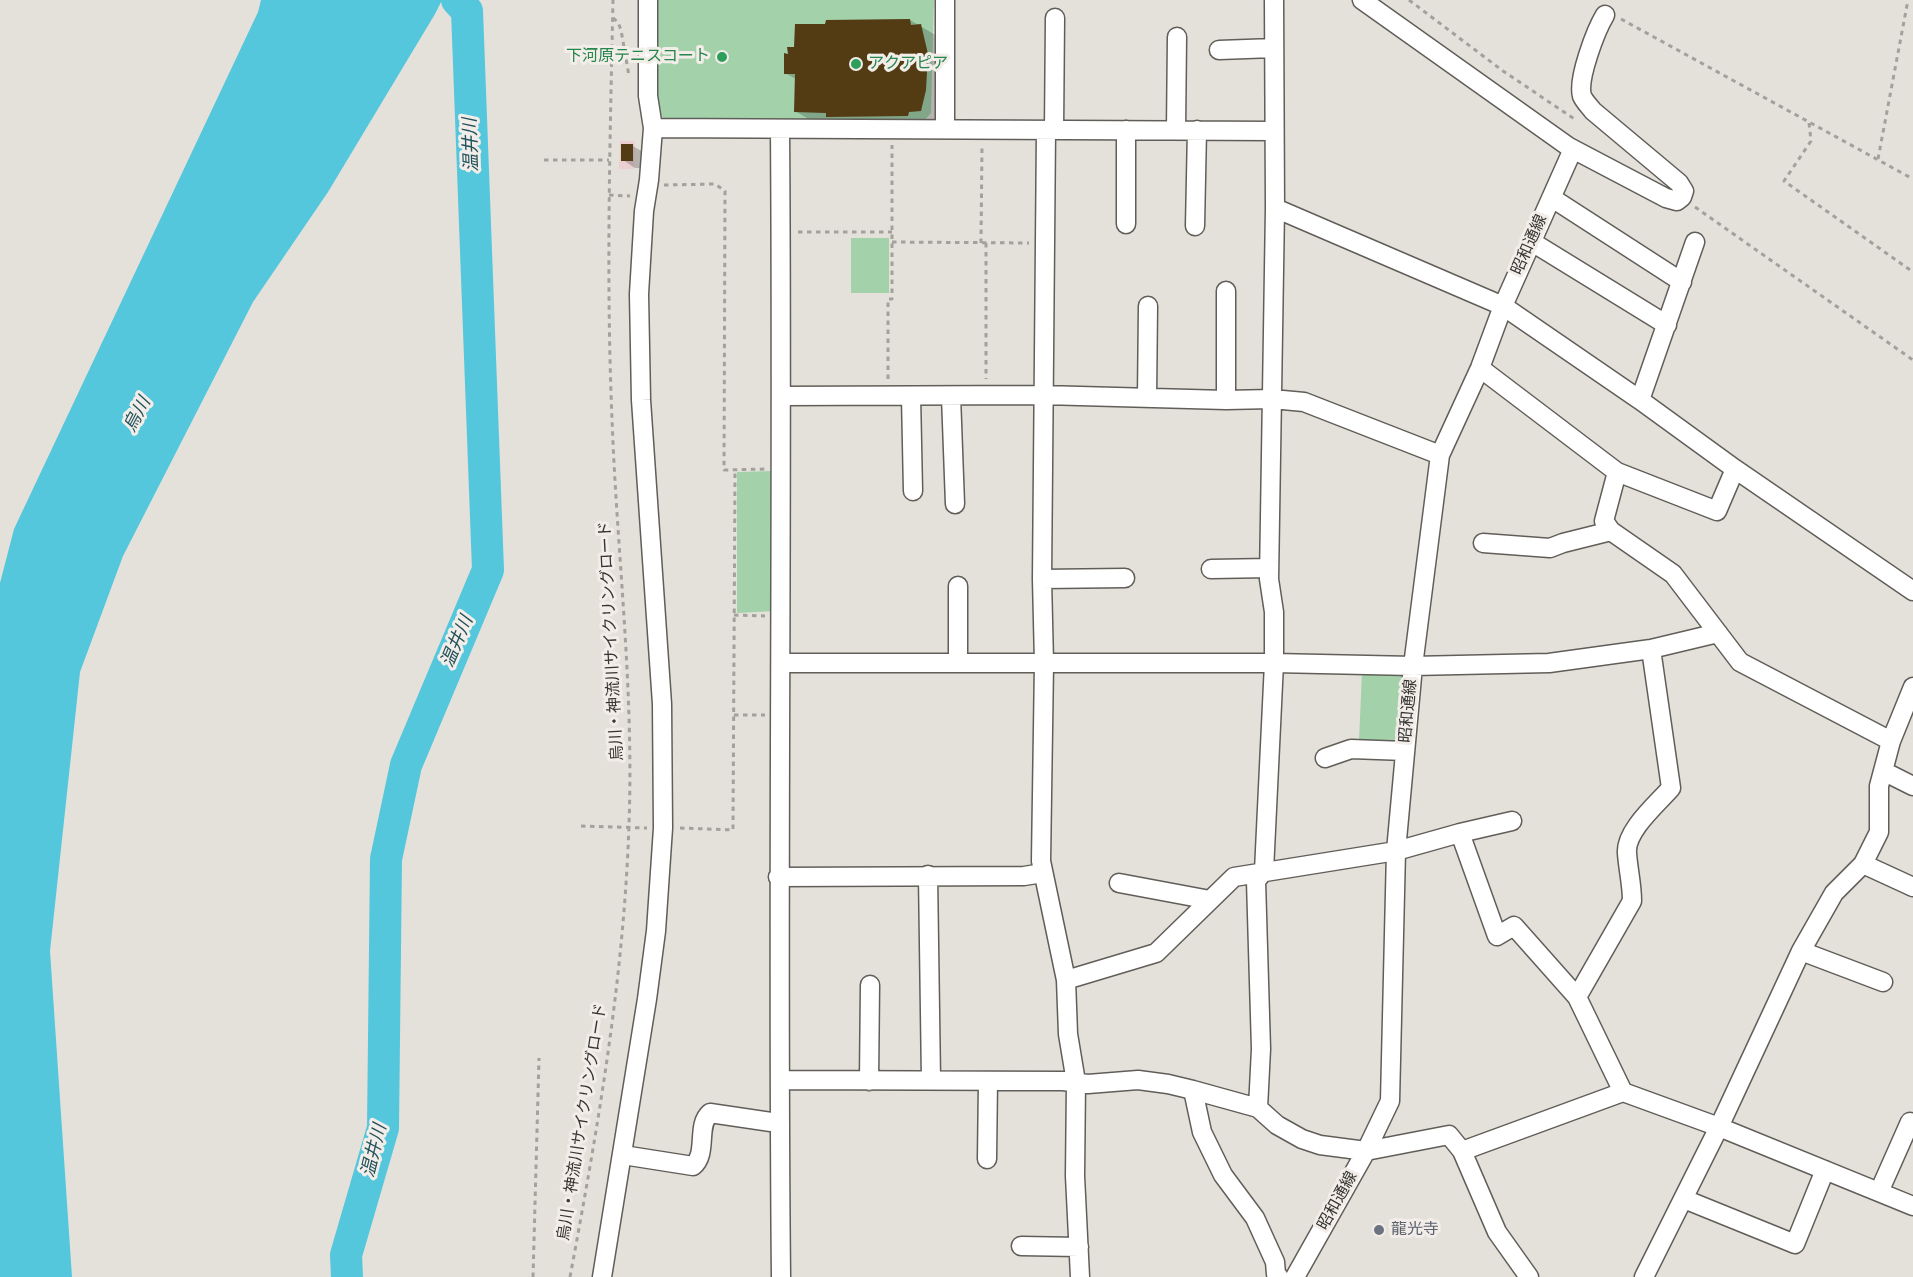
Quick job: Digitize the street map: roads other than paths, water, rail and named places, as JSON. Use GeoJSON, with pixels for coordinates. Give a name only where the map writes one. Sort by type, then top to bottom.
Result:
{"type":"FeatureCollection","features":[{"type":"Feature","properties":{"kind":"street"},"geometry":{"type":"LineString","coordinates":[[602,1277],[623,1155],[656,932],[663,828],[662,704],[641,388],[639,294],[644,211],[642,191],[653,128],[648,96],[648,0]]}},
{"type":"Feature","properties":{"kind":"street"},"geometry":{"type":"LineString","coordinates":[[945,0],[945,129]]}},
{"type":"Feature","properties":{"kind":"street"},"geometry":{"type":"LineString","coordinates":[[1258,1108],[1261,1049],[1256,881],[1264,871],[1274,663],[1274,612],[1269,568],[1275,208],[1274,0]]}},
{"type":"Feature","properties":{"kind":"street"},"geometry":{"type":"LineString","coordinates":[[1362,0],[1573,149],[1666,198],[1677,201],[1682,198],[1684,191],[1679,183],[1593,111],[1582,97],[1582,81],[1597,28],[1605,15]]}},
{"type":"Feature","properties":{"kind":"street"},"geometry":{"type":"LineString","coordinates":[[1055,18],[1043,395],[1044,663],[1041,861],[1066,980],[1068,1034],[1076,1082],[1075,1176],[1080,1277]]}},
{"type":"Feature","properties":{"kind":"street"},"geometry":{"type":"LineString","coordinates":[[1176,130],[1177,37]]}},
{"type":"Feature","properties":{"kind":"street"},"geometry":{"type":"LineString","coordinates":[[1220,50],[1274,48]]}},
{"type":"Feature","properties":{"kind":"street"},"geometry":{"type":"LineString","coordinates":[[653,128],[1274,131]]}},
{"type":"Feature","properties":{"kind":"street"},"geometry":{"type":"LineString","coordinates":[[780,129],[782,663],[778,877],[781,1277]]}},
{"type":"Feature","properties":{"kind":"street"},"geometry":{"type":"LineString","coordinates":[[1126,130],[1126,224]]}},
{"type":"Feature","properties":{"kind":"street"},"geometry":{"type":"LineString","coordinates":[[1196,226],[1197,130]]}},
{"type":"Feature","properties":{"kind":"street","name":"昭和通線"},"geometry":{"type":"LineString","coordinates":[[1295,1277],[1366,1151],[1390,1101],[1396,851],[1413,666],[1440,455],[1480,368],[1503,306],[1573,149]]}},
{"type":"Feature","properties":{"kind":"street"},"geometry":{"type":"LineString","coordinates":[[1552,198],[1682,282]]}},
{"type":"Feature","properties":{"kind":"street"},"geometry":{"type":"LineString","coordinates":[[1275,208],[1503,306],[1913,591]]}},
{"type":"Feature","properties":{"kind":"street"},"geometry":{"type":"LineString","coordinates":[[1532,242],[1667,325]]}},
{"type":"Feature","properties":{"kind":"street"},"geometry":{"type":"LineString","coordinates":[[1640,400],[1695,242]]}},
{"type":"Feature","properties":{"kind":"street"},"geometry":{"type":"LineString","coordinates":[[1226,291],[1226,400]]}},
{"type":"Feature","properties":{"kind":"street"},"geometry":{"type":"LineString","coordinates":[[1147,398],[1148,306]]}},
{"type":"Feature","properties":{"kind":"street"},"geometry":{"type":"LineString","coordinates":[[1480,368],[1617,472],[1717,510],[1735,469]]}},
{"type":"Feature","properties":{"kind":"street"},"geometry":{"type":"LineString","coordinates":[[782,396],[1043,395],[1226,400],[1272,399],[1304,402],[1440,455]]}},
{"type":"Feature","properties":{"kind":"street"},"geometry":{"type":"LineString","coordinates":[[911,396],[913,491]]}},
{"type":"Feature","properties":{"kind":"street"},"geometry":{"type":"LineString","coordinates":[[951,396],[956,504]]}},
{"type":"Feature","properties":{"kind":"street"},"geometry":{"type":"LineString","coordinates":[[1617,472],[1604,521],[1611,531],[1673,574],[1740,662],[1891,741]]}},
{"type":"Feature","properties":{"kind":"street"},"geometry":{"type":"LineString","coordinates":[[1483,543],[1550,548],[1611,531]]}},
{"type":"Feature","properties":{"kind":"street"},"geometry":{"type":"LineString","coordinates":[[1210,569],[1269,568]]}},
{"type":"Feature","properties":{"kind":"street"},"geometry":{"type":"LineString","coordinates":[[1042,579],[1125,578]]}},
{"type":"Feature","properties":{"kind":"street"},"geometry":{"type":"LineString","coordinates":[[958,586],[958,663]]}},
{"type":"Feature","properties":{"kind":"street"},"geometry":{"type":"LineString","coordinates":[[782,663],[1274,663],[1413,666],[1549,663],[1651,649],[1718,633]]}},
{"type":"Feature","properties":{"kind":"street"},"geometry":{"type":"LineString","coordinates":[[1577,997],[1632,900],[1632,885],[1626,851],[1630,834],[1671,788],[1651,649]]}},
{"type":"Feature","properties":{"kind":"street"},"geometry":{"type":"LineString","coordinates":[[1644,1277],[1719,1127],[1801,951],[1834,893],[1863,864],[1879,832],[1880,786],[1883,771],[1891,741],[1913,687]]}},
{"type":"Feature","properties":{"kind":"street"},"geometry":{"type":"LineString","coordinates":[[1325,759],[1351,749],[1405,751]]}},
{"type":"Feature","properties":{"kind":"street"},"geometry":{"type":"LineString","coordinates":[[1883,771],[1913,786]]}},
{"type":"Feature","properties":{"kind":"street"},"geometry":{"type":"LineString","coordinates":[[1066,980],[1156,952],[1234,877],[1396,851],[1512,821]]}},
{"type":"Feature","properties":{"kind":"street"},"geometry":{"type":"LineString","coordinates":[[1460,833],[1497,936],[1514,926],[1577,997],[1623,1092]]}},
{"type":"Feature","properties":{"kind":"street"},"geometry":{"type":"LineString","coordinates":[[1863,864],[1913,887]]}},
{"type":"Feature","properties":{"kind":"street"},"geometry":{"type":"LineString","coordinates":[[778,877],[1024,876],[1043,873]]}},
{"type":"Feature","properties":{"kind":"street"},"geometry":{"type":"LineString","coordinates":[[928,875],[931,1080]]}},
{"type":"Feature","properties":{"kind":"street"},"geometry":{"type":"LineString","coordinates":[[1119,883],[1210,900]]}},
{"type":"Feature","properties":{"kind":"street"},"geometry":{"type":"LineString","coordinates":[[1801,951],[1883,982]]}},
{"type":"Feature","properties":{"kind":"street"},"geometry":{"type":"LineString","coordinates":[[869,1081],[870,985]]}},
{"type":"Feature","properties":{"kind":"street"},"geometry":{"type":"LineString","coordinates":[[780,1080],[931,1080],[1088,1084],[1138,1080],[1168,1084],[1258,1108],[1277,1125],[1302,1139],[1320,1145],[1366,1151],[1449,1136],[1462,1151],[1497,1232],[1523,1275]]}},
{"type":"Feature","properties":{"kind":"street"},"geometry":{"type":"LineString","coordinates":[[987,1159],[988,1081]]}},
{"type":"Feature","properties":{"kind":"street"},"geometry":{"type":"LineString","coordinates":[[1193,1090],[1202,1132],[1223,1175],[1254,1218],[1275,1262],[1276,1274],[1279,1277]]}},
{"type":"Feature","properties":{"kind":"street"},"geometry":{"type":"LineString","coordinates":[[1462,1151],[1623,1092],[1719,1127],[1913,1206]]}},
{"type":"Feature","properties":{"kind":"street"},"geometry":{"type":"LineString","coordinates":[[623,1155],[693,1166],[699,1160],[706,1117],[710,1113],[779,1122]]}},
{"type":"Feature","properties":{"kind":"street"},"geometry":{"type":"LineString","coordinates":[[1879,1192],[1910,1122]]}},
{"type":"Feature","properties":{"kind":"street"},"geometry":{"type":"LineString","coordinates":[[1684,1199],[1795,1244],[1826,1170]]}},
{"type":"Feature","properties":{"kind":"street"},"geometry":{"type":"LineString","coordinates":[[1021,1246],[1079,1247]]}},
{"type":"Feature","properties":{"kind":"water","name":"烏川"},"geometry":{"type":"Polygon","coordinates":[[[261,0],[442,0],[328,192],[253,302],[123,556],[80,672],[50,951],[72,1277],[0,1277],[0,583],[14,529],[258,12],[261,0]]]}},
{"type":"Feature","properties":{"kind":"waterway","name":"温井川"},"geometry":{"type":"LineString","coordinates":[[347,1277],[346,1255],[383,1128],[386,859],[406,765],[488,570],[467,11],[457,0]]}},
{"type":"Feature","properties":{"kind":"place","name":"下河原テニスコート"},"geometry":{"type":"Point","coordinates":[722,57]}},
{"type":"Feature","properties":{"kind":"place","name":"アクアピア"},"geometry":{"type":"Point","coordinates":[856,64]}},
{"type":"Feature","properties":{"kind":"place","name":"龍光寺"},"geometry":{"type":"Point","coordinates":[1379,1230]}}]}
